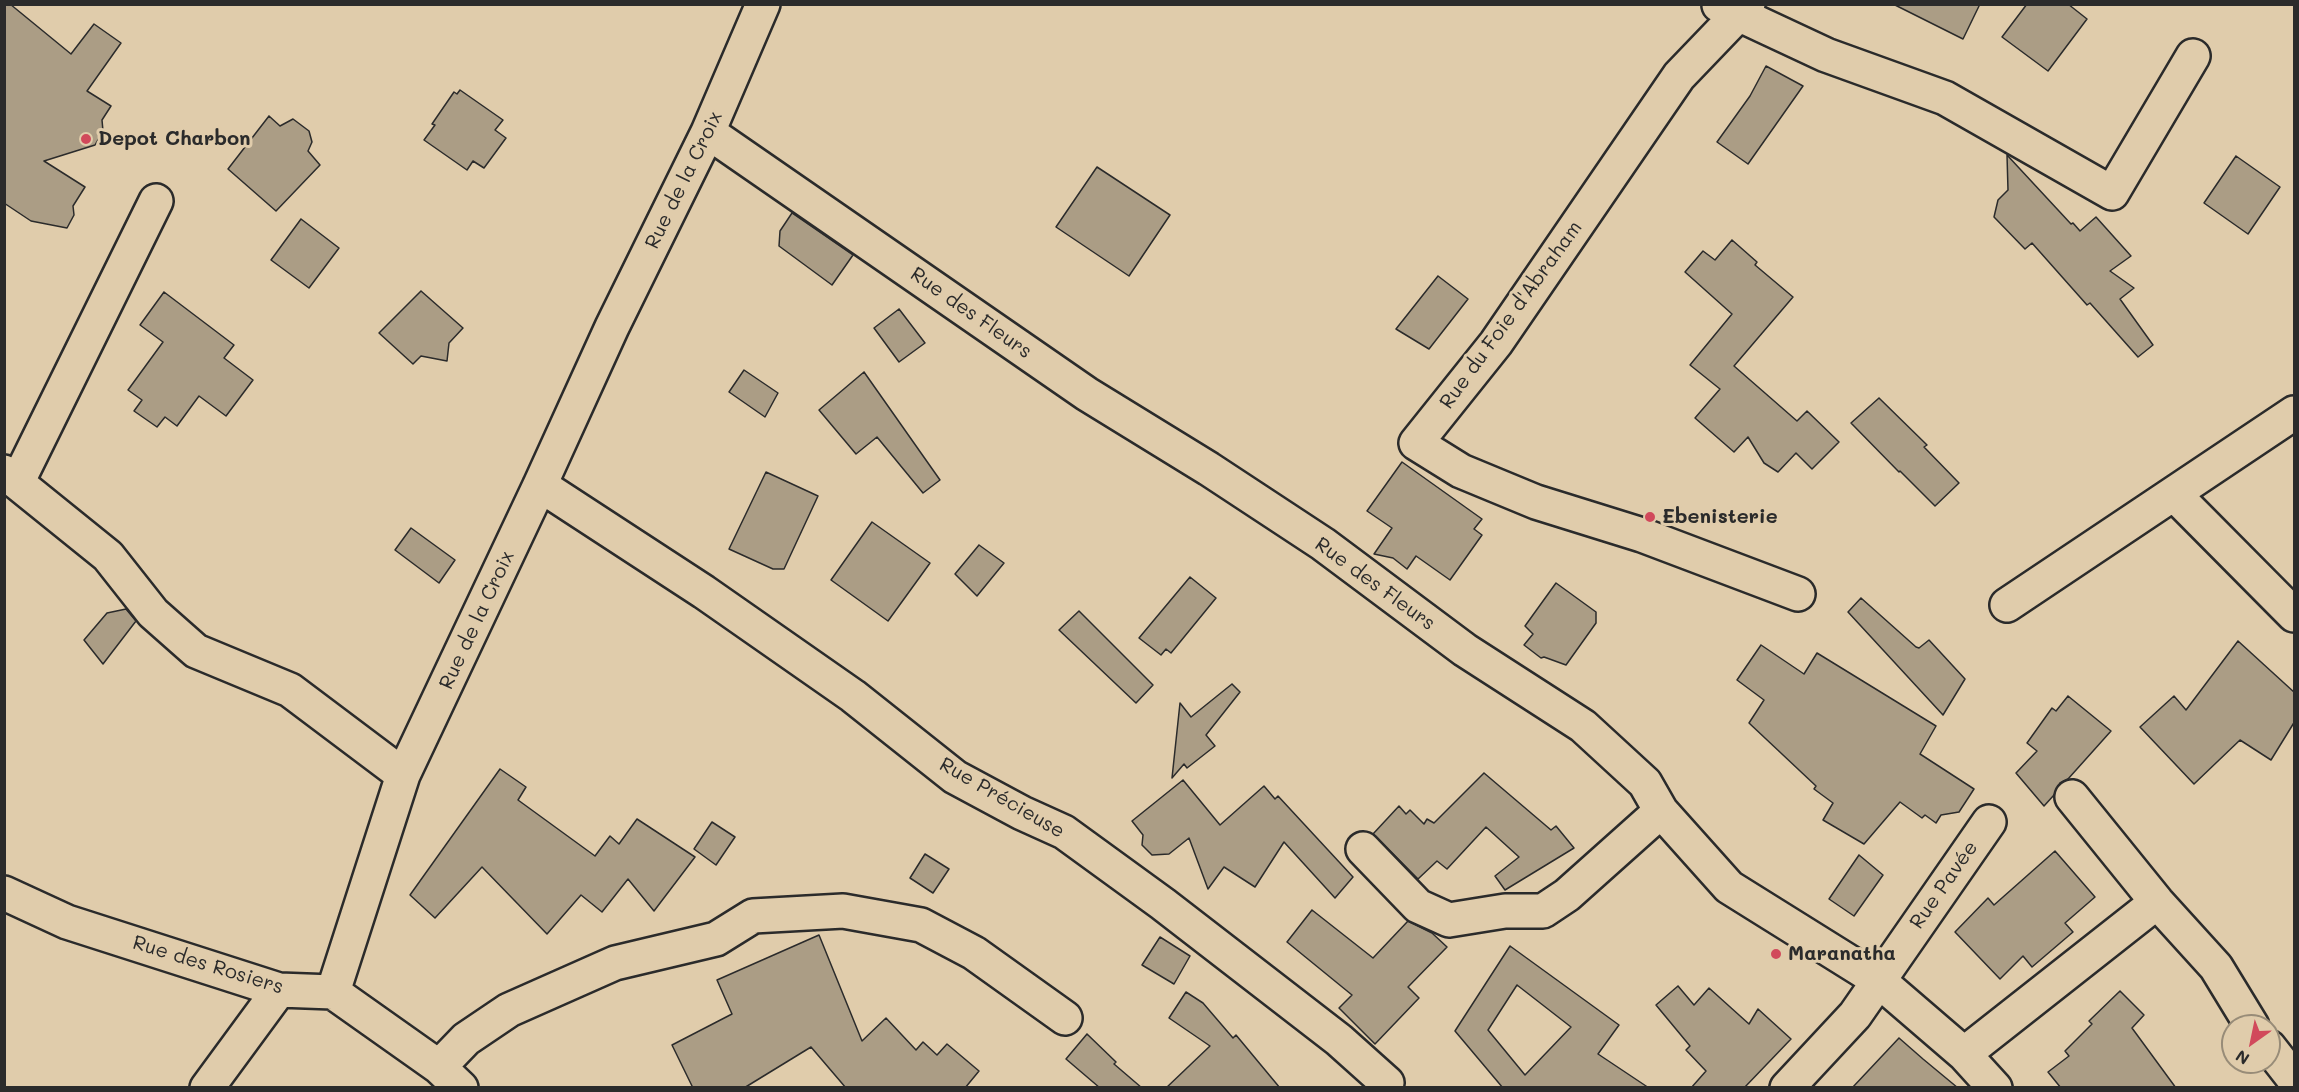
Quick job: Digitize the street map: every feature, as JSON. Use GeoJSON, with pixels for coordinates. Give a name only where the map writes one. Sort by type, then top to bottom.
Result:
{"type":"FeatureCollection","features":[{"type":"Feature","properties":{"kind":"street","name":"Rue de la Croix"},"geometry":{"type":"LineString","coordinates":[[333,992],[403,775],[612,327],[708,132],[763,4]]}},
{"type":"Feature","properties":{"kind":"street"},"geometry":{"type":"LineString","coordinates":[[1735,8],[1826,55],[1946,98],[2112,193],[2193,56]]}},
{"type":"Feature","properties":{"kind":"street","name":"Rue du Foie d'Abraham"},"geometry":{"type":"LineString","coordinates":[[1735,8],[1679,76],[1496,343],[1416,443],[1461,471],[1536,502],[1642,535],[1798,594]]}},
{"type":"Feature","properties":{"kind":"street","name":"Rue des Fleurs"},"geometry":{"type":"LineString","coordinates":[[708,132],[1087,394],[1209,469],[1323,544],[1465,650],[1583,726],[1645,783],[1661,812],[1729,887],[1878,980],[1964,1054],[1995,1088]]}},
{"type":"Feature","properties":{"kind":"street"},"geometry":{"type":"LineString","coordinates":[[156,201],[11,476],[108,556],[153,613],[196,651],[290,690],[403,775]]}},
{"type":"Feature","properties":{"kind":"street"},"geometry":{"type":"LineString","coordinates":[[2007,605],[2295,413]]}},
{"type":"Feature","properties":{"kind":"street","name":"Rue Précieuse"},"geometry":{"type":"LineString","coordinates":[[540,485],[704,592],[844,690],[955,777],[1022,813],[1064,832],[1163,904],[1339,1040],[1388,1083],[1383,1088]]}},
{"type":"Feature","properties":{"kind":"street"},"geometry":{"type":"LineString","coordinates":[[2174,494],[2295,615]]}},
{"type":"Feature","properties":{"kind":"street"},"geometry":{"type":"LineString","coordinates":[[2072,797],[2157,902],[2216,967],[2245,1014]]}},
{"type":"Feature","properties":{"kind":"street"},"geometry":{"type":"LineString","coordinates":[[1363,849],[1418,906],[1449,920],[1505,910],[1543,912],[1567,895],[1661,812]]}},
{"type":"Feature","properties":{"kind":"street","name":"Rue Pavée"},"geometry":{"type":"LineString","coordinates":[[1787,1088],[1855,1015],[1989,822]]}},
{"type":"Feature","properties":{"kind":"street","name":"Rue des Rosiers"},"geometry":{"type":"LineString","coordinates":[[4,893],[67,922],[279,990],[333,992]]}},
{"type":"Feature","properties":{"kind":"street"},"geometry":{"type":"LineString","coordinates":[[1964,1054],[2157,902]]}},
{"type":"Feature","properties":{"kind":"street"},"geometry":{"type":"LineString","coordinates":[[333,992],[450,1077],[466,1039],[509,1010],[615,963],[716,939],[753,916],[843,911],[921,925],[974,953],[1065,1018]]}},
{"type":"Feature","properties":{"kind":"street"},"geometry":{"type":"LineString","coordinates":[[207,1088],[279,990]]}},
{"type":"Feature","properties":{"kind":"street"},"geometry":{"type":"LineString","coordinates":[[2281,1062],[2295,1079]]}},
{"type":"Feature","properties":{"kind":"building"},"geometry":{"type":"Polygon","coordinates":[[[4,4],[10,4],[71,54],[94,24],[121,43],[87,91],[111,106],[102,120],[103,131],[95,145],[44,161],[85,187],[73,206],[74,215],[67,228],[31,221],[4,203],[4,4]]]}},
{"type":"Feature","properties":{"kind":"building"},"geometry":{"type":"Polygon","coordinates":[[[1893,4],[1980,4],[1963,39],[1893,4]]]}},
{"type":"Feature","properties":{"kind":"building"},"geometry":{"type":"Polygon","coordinates":[[[2027,4],[2068,4],[2087,19],[2048,71],[2002,37],[2027,4]]]}},
{"type":"Feature","properties":{"kind":"building"},"geometry":{"type":"Polygon","coordinates":[[[1766,66],[1803,86],[1748,164],[1717,142],[1750,96],[1766,66]]]}},
{"type":"Feature","properties":{"kind":"building"},"geometry":{"type":"Polygon","coordinates":[[[460,90],[503,120],[495,130],[506,138],[484,168],[473,161],[467,170],[424,140],[454,92],[457,94],[460,90]]]}},
{"type":"Feature","properties":{"kind":"building"},"geometry":{"type":"Polygon","coordinates":[[[269,116],[280,126],[293,119],[309,131],[312,142],[308,151],[320,165],[276,211],[228,169],[269,116]]]}},
{"type":"Feature","properties":{"kind":"building"},"geometry":{"type":"Polygon","coordinates":[[[2007,155],[2071,224],[2073,223],[2080,231],[2096,217],[2131,256],[2110,271],[2134,288],[2120,299],[2153,345],[2138,357],[2090,303],[2087,305],[2032,243],[2025,249],[1994,217],[1998,200],[2008,190],[2007,155]]]}},
{"type":"Feature","properties":{"kind":"building"},"geometry":{"type":"Polygon","coordinates":[[[2236,156],[2280,187],[2248,234],[2204,203],[2236,156]]]}},
{"type":"Feature","properties":{"kind":"building"},"geometry":{"type":"Polygon","coordinates":[[[1097,167],[1170,215],[1129,276],[1056,227],[1097,167]]]}},
{"type":"Feature","properties":{"kind":"building"},"geometry":{"type":"Polygon","coordinates":[[[792,213],[853,255],[832,285],[779,246],[780,231],[792,213]]]}},
{"type":"Feature","properties":{"kind":"building"},"geometry":{"type":"Polygon","coordinates":[[[301,219],[339,248],[309,288],[271,260],[301,219]]]}},
{"type":"Feature","properties":{"kind":"building"},"geometry":{"type":"Polygon","coordinates":[[[1732,240],[1757,262],[1755,265],[1793,297],[1734,366],[1797,421],[1807,411],[1839,442],[1812,469],[1796,453],[1778,472],[1764,463],[1748,437],[1734,452],[1695,418],[1720,389],[1690,365],[1732,314],[1685,272],[1703,251],[1715,260],[1732,240]]]}},
{"type":"Feature","properties":{"kind":"building"},"geometry":{"type":"Polygon","coordinates":[[[1438,276],[1468,299],[1429,349],[1396,329],[1438,276]]]}},
{"type":"Feature","properties":{"kind":"building"},"geometry":{"type":"Polygon","coordinates":[[[421,291],[463,328],[449,343],[447,361],[421,356],[413,364],[379,333],[421,291]]]}},
{"type":"Feature","properties":{"kind":"building"},"geometry":{"type":"Polygon","coordinates":[[[164,292],[234,345],[224,358],[253,380],[226,416],[199,396],[177,426],[165,417],[157,427],[134,411],[142,400],[128,390],[163,342],[140,325],[164,292]]]}},
{"type":"Feature","properties":{"kind":"building"},"geometry":{"type":"Polygon","coordinates":[[[899,309],[925,343],[899,362],[874,328],[899,309]]]}},
{"type":"Feature","properties":{"kind":"building"},"geometry":{"type":"Polygon","coordinates":[[[744,370],[778,393],[765,417],[729,392],[744,370]]]}},
{"type":"Feature","properties":{"kind":"building"},"geometry":{"type":"Polygon","coordinates":[[[864,372],[940,480],[923,493],[877,437],[856,454],[819,410],[864,372]]]}},
{"type":"Feature","properties":{"kind":"building"},"geometry":{"type":"Polygon","coordinates":[[[1879,398],[1927,445],[1924,447],[1959,483],[1935,506],[1851,423],[1879,398]]]}},
{"type":"Feature","properties":{"kind":"building"},"geometry":{"type":"Polygon","coordinates":[[[1402,462],[1482,519],[1474,529],[1482,535],[1450,580],[1416,556],[1407,569],[1393,558],[1374,554],[1392,528],[1367,511],[1402,462]]]}},
{"type":"Feature","properties":{"kind":"building"},"geometry":{"type":"Polygon","coordinates":[[[766,472],[818,496],[784,569],[773,569],[729,549],[766,472]]]}},
{"type":"Feature","properties":{"kind":"building"},"geometry":{"type":"Polygon","coordinates":[[[872,522],[930,563],[888,621],[831,580],[872,522]]]}},
{"type":"Feature","properties":{"kind":"building"},"geometry":{"type":"Polygon","coordinates":[[[411,528],[455,560],[439,583],[395,550],[411,528]]]}},
{"type":"Feature","properties":{"kind":"building"},"geometry":{"type":"Polygon","coordinates":[[[979,545],[1004,563],[977,596],[955,574],[979,545]]]}},
{"type":"Feature","properties":{"kind":"building"},"geometry":{"type":"Polygon","coordinates":[[[1190,577],[1216,598],[1171,653],[1166,649],[1161,655],[1139,638],[1190,577]]]}},
{"type":"Feature","properties":{"kind":"building"},"geometry":{"type":"Polygon","coordinates":[[[1556,583],[1596,612],[1596,623],[1566,665],[1541,658],[1524,645],[1533,634],[1525,626],[1556,583]]]}},
{"type":"Feature","properties":{"kind":"building"},"geometry":{"type":"Polygon","coordinates":[[[1861,598],[1916,647],[1919,648],[1929,640],[1965,679],[1943,715],[1848,612],[1861,598]]]}},
{"type":"Feature","properties":{"kind":"building"},"geometry":{"type":"Polygon","coordinates":[[[126,609],[136,621],[103,664],[84,640],[107,613],[126,609]]]}},
{"type":"Feature","properties":{"kind":"building"},"geometry":{"type":"Polygon","coordinates":[[[1079,611],[1153,685],[1136,703],[1059,630],[1079,611]]]}},
{"type":"Feature","properties":{"kind":"building"},"geometry":{"type":"Polygon","coordinates":[[[2238,641],[2295,693],[2295,721],[2271,760],[2240,740],[2194,784],[2140,727],[2174,696],[2186,710],[2238,641]]]}},
{"type":"Feature","properties":{"kind":"building"},"geometry":{"type":"Polygon","coordinates":[[[1761,645],[1804,674],[1817,653],[1936,726],[1920,754],[1974,789],[1959,812],[1941,815],[1936,823],[1925,815],[1922,818],[1900,802],[1864,844],[1823,820],[1833,803],[1814,789],[1816,786],[1749,723],[1764,700],[1737,680],[1761,645]]]}},
{"type":"Feature","properties":{"kind":"building"},"geometry":{"type":"Polygon","coordinates":[[[1232,684],[1240,692],[1206,735],[1215,746],[1187,768],[1184,764],[1172,778],[1180,703],[1191,717],[1232,684]]]}},
{"type":"Feature","properties":{"kind":"building"},"geometry":{"type":"Polygon","coordinates":[[[2068,696],[2111,731],[2068,779],[2060,783],[2054,795],[2044,806],[2016,773],[2037,751],[2027,743],[2052,708],[2056,711],[2068,696]]]}},
{"type":"Feature","properties":{"kind":"building"},"geometry":{"type":"Polygon","coordinates":[[[500,769],[526,787],[518,800],[595,856],[610,836],[619,844],[637,819],[695,857],[654,911],[628,879],[602,912],[581,895],[547,934],[482,867],[435,918],[410,895],[500,769]]]}},
{"type":"Feature","properties":{"kind":"building"},"geometry":{"type":"Polygon","coordinates":[[[1484,773],[1551,830],[1556,826],[1574,848],[1505,890],[1495,876],[1519,857],[1486,827],[1447,869],[1437,861],[1418,879],[1373,834],[1399,806],[1406,814],[1410,810],[1424,824],[1427,819],[1434,823],[1484,773]]]}},
{"type":"Feature","properties":{"kind":"building"},"geometry":{"type":"Polygon","coordinates":[[[1183,780],[1220,825],[1264,786],[1275,799],[1278,796],[1353,877],[1335,898],[1284,842],[1255,887],[1224,867],[1208,889],[1189,838],[1169,854],[1152,855],[1142,845],[1143,835],[1132,821],[1183,780]]]}},
{"type":"Feature","properties":{"kind":"building"},"geometry":{"type":"Polygon","coordinates":[[[712,822],[735,837],[716,865],[694,849],[712,822]]]}},
{"type":"Feature","properties":{"kind":"building"},"geometry":{"type":"Polygon","coordinates":[[[2055,851],[2095,897],[2065,923],[2073,932],[2032,967],[2023,956],[2000,979],[1955,932],[1988,898],[1994,905],[2055,851]]]}},
{"type":"Feature","properties":{"kind":"building"},"geometry":{"type":"Polygon","coordinates":[[[925,854],[949,869],[933,893],[910,878],[925,854]]]}},
{"type":"Feature","properties":{"kind":"building"},"geometry":{"type":"Polygon","coordinates":[[[1859,855],[1883,875],[1854,916],[1829,899],[1859,855]]]}},
{"type":"Feature","properties":{"kind":"building"},"geometry":{"type":"Polygon","coordinates":[[[1312,910],[1373,958],[1408,921],[1432,933],[1447,947],[1408,987],[1419,998],[1375,1044],[1339,1008],[1352,995],[1287,942],[1312,910]]]}},
{"type":"Feature","properties":{"kind":"building"},"geometry":{"type":"Polygon","coordinates":[[[819,935],[862,1041],[886,1018],[916,1050],[923,1042],[937,1055],[947,1044],[979,1071],[965,1088],[846,1088],[811,1047],[744,1088],[693,1088],[672,1045],[732,1014],[717,980],[819,935]]]}},
{"type":"Feature","properties":{"kind":"building"},"geometry":{"type":"Polygon","coordinates":[[[1160,937],[1190,956],[1174,984],[1142,965],[1160,937]]]}},
{"type":"Feature","properties":{"kind":"building"},"geometry":{"type":"Polygon","coordinates":[[[1510,946],[1619,1025],[1598,1054],[1649,1088],[1503,1088],[1455,1031],[1510,946]],[[1517,985],[1488,1030],[1525,1075],[1571,1027],[1517,985]]]}},
{"type":"Feature","properties":{"kind":"building"},"geometry":{"type":"Polygon","coordinates":[[[1678,986],[1694,1005],[1709,988],[1749,1024],[1758,1009],[1791,1039],[1744,1088],[1691,1088],[1706,1071],[1686,1050],[1690,1046],[1656,1005],[1678,986]]]}},
{"type":"Feature","properties":{"kind":"building"},"geometry":{"type":"Polygon","coordinates":[[[2120,991],[2144,1015],[2132,1028],[2176,1088],[2061,1088],[2048,1072],[2069,1056],[2065,1051],[2092,1024],[2089,1021],[2120,991]]]}},
{"type":"Feature","properties":{"kind":"building"},"geometry":{"type":"Polygon","coordinates":[[[1186,992],[1203,1003],[1233,1038],[1236,1035],[1280,1088],[1166,1088],[1210,1046],[1169,1018],[1186,992]]]}},
{"type":"Feature","properties":{"kind":"building"},"geometry":{"type":"Polygon","coordinates":[[[1087,1034],[1116,1062],[1114,1064],[1142,1088],[1100,1088],[1066,1059],[1087,1034]]]}},
{"type":"Feature","properties":{"kind":"building"},"geometry":{"type":"Polygon","coordinates":[[[1899,1038],[1923,1059],[1958,1088],[1852,1088],[1899,1038]]]}},
{"type":"Feature","properties":{"kind":"place","name":"Depot Charbon"},"geometry":{"type":"Point","coordinates":[86,139]}},
{"type":"Feature","properties":{"kind":"place","name":"Ebenisterie"},"geometry":{"type":"Point","coordinates":[1650,517]}},
{"type":"Feature","properties":{"kind":"place","name":"Maranatha"},"geometry":{"type":"Point","coordinates":[1776,954]}}]}
